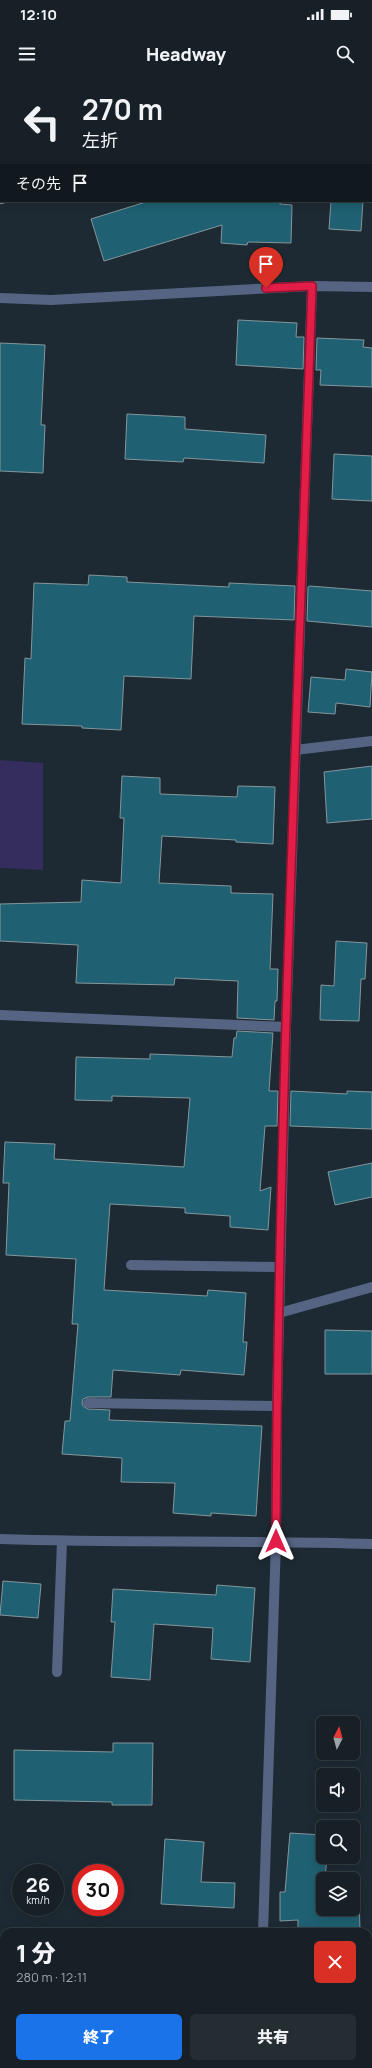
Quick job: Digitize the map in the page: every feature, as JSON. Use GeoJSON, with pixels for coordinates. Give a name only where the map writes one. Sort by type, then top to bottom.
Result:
{"type":"FeatureCollection","features":[{"type":"Feature","properties":{"kind":"street"},"geometry":{"type":"LineString","coordinates":[[263,1928],[276,1541],[277,1406],[286,1027],[312,286]]}},
{"type":"Feature","properties":{"kind":"street"},"geometry":{"type":"LineString","coordinates":[[0,298],[51,300],[312,286],[372,287]]}},
{"type":"Feature","properties":{"kind":"street"},"geometry":{"type":"LineString","coordinates":[[295,750],[372,741]]}},
{"type":"Feature","properties":{"kind":"street"},"geometry":{"type":"LineString","coordinates":[[0,1015],[286,1027]]}},
{"type":"Feature","properties":{"kind":"street"},"geometry":{"type":"LineString","coordinates":[[131,1265],[280,1267]]}},
{"type":"Feature","properties":{"kind":"street"},"geometry":{"type":"LineString","coordinates":[[279,1313],[372,1287]]}},
{"type":"Feature","properties":{"kind":"street"},"geometry":{"type":"LineString","coordinates":[[88,1403],[277,1406]]}},
{"type":"Feature","properties":{"kind":"street"},"geometry":{"type":"LineString","coordinates":[[0,1538],[62,1541],[276,1541],[372,1544]]}},
{"type":"Feature","properties":{"kind":"street"},"geometry":{"type":"LineString","coordinates":[[57,1672],[62,1541]]}},
{"type":"Feature","properties":{"kind":"shaded area"},"geometry":{"type":"Polygon","coordinates":[[[0,760],[43,763],[43,870],[0,868],[0,760]]]}},
{"type":"Feature","properties":{"kind":"building"},"geometry":{"type":"Polygon","coordinates":[[[146,202],[280,202],[280,204],[292,205],[291,243],[248,242],[247,245],[221,243],[222,225],[104,261],[91,219],[146,202]]]}},
{"type":"Feature","properties":{"kind":"building"},"geometry":{"type":"Polygon","coordinates":[[[331,202],[363,202],[361,231],[329,229],[331,202]]]}},
{"type":"Feature","properties":{"kind":"building"},"geometry":{"type":"Polygon","coordinates":[[[238,320],[297,323],[296,337],[304,337],[303,369],[236,365],[238,320]]]}},
{"type":"Feature","properties":{"kind":"building"},"geometry":{"type":"Polygon","coordinates":[[[317,338],[364,340],[363,347],[372,348],[372,387],[320,385],[321,370],[316,370],[317,338]]]}},
{"type":"Feature","properties":{"kind":"building"},"geometry":{"type":"Polygon","coordinates":[[[0,343],[45,345],[41,425],[45,425],[43,473],[0,471],[0,343]]]}},
{"type":"Feature","properties":{"kind":"building"},"geometry":{"type":"Polygon","coordinates":[[[127,414],[185,417],[185,429],[266,435],[264,463],[184,458],[183,462],[125,459],[127,414]]]}},
{"type":"Feature","properties":{"kind":"building"},"geometry":{"type":"Polygon","coordinates":[[[334,454],[372,456],[372,501],[332,499],[334,454]]]}},
{"type":"Feature","properties":{"kind":"building"},"geometry":{"type":"Polygon","coordinates":[[[89,575],[127,577],[127,582],[229,587],[229,583],[295,586],[294,620],[194,616],[191,679],[124,676],[121,730],[82,728],[82,726],[22,724],[25,658],[31,659],[34,583],[88,585],[89,575]]]}},
{"type":"Feature","properties":{"kind":"building"},"geometry":{"type":"Polygon","coordinates":[[[308,587],[372,591],[372,627],[307,621],[308,587]]]}},
{"type":"Feature","properties":{"kind":"building"},"geometry":{"type":"Polygon","coordinates":[[[346,669],[372,672],[370,707],[336,703],[335,714],[308,712],[311,677],[345,680],[346,669]]]}},
{"type":"Feature","properties":{"kind":"building"},"geometry":{"type":"Polygon","coordinates":[[[372,766],[372,819],[327,823],[324,772],[372,766]]]}},
{"type":"Feature","properties":{"kind":"building"},"geometry":{"type":"Polygon","coordinates":[[[122,776],[160,778],[160,794],[237,797],[238,786],[275,787],[273,844],[236,842],[236,840],[162,836],[159,883],[231,886],[231,893],[273,894],[270,969],[278,969],[277,1001],[275,1001],[274,1020],[237,1018],[238,981],[175,978],[174,985],[76,983],[78,945],[0,941],[0,904],[81,902],[82,880],[121,883],[124,818],[120,818],[122,776]]]}},
{"type":"Feature","properties":{"kind":"building"},"geometry":{"type":"Polygon","coordinates":[[[336,941],[367,943],[365,979],[361,979],[359,1021],[320,1020],[321,985],[334,986],[336,941]]]}},
{"type":"Feature","properties":{"kind":"building"},"geometry":{"type":"Polygon","coordinates":[[[237,1031],[273,1033],[269,1091],[278,1091],[277,1126],[265,1126],[260,1191],[271,1187],[268,1230],[230,1227],[230,1216],[185,1213],[185,1208],[110,1204],[104,1290],[207,1296],[208,1290],[246,1293],[243,1342],[247,1342],[244,1375],[181,1370],[180,1375],[113,1370],[111,1397],[88,1397],[83,1399],[82,1403],[83,1406],[88,1409],[110,1410],[109,1420],[262,1426],[256,1516],[211,1513],[211,1516],[173,1513],[175,1483],[121,1482],[122,1458],[62,1454],[65,1421],[70,1421],[78,1324],[72,1324],[76,1259],[6,1255],[9,1183],[3,1183],[5,1142],[55,1144],[54,1159],[184,1167],[190,1098],[112,1096],[112,1101],[75,1100],[76,1057],[150,1059],[150,1054],[232,1057],[234,1038],[236,1038],[237,1031]]]}},
{"type":"Feature","properties":{"kind":"building"},"geometry":{"type":"Polygon","coordinates":[[[291,1091],[347,1094],[347,1091],[372,1092],[372,1129],[290,1126],[291,1091]]]}},
{"type":"Feature","properties":{"kind":"building"},"geometry":{"type":"Polygon","coordinates":[[[372,1163],[372,1197],[335,1205],[328,1172],[372,1163]]]}},
{"type":"Feature","properties":{"kind":"building"},"geometry":{"type":"Polygon","coordinates":[[[325,1330],[372,1331],[372,1374],[325,1374],[325,1330]]]}},
{"type":"Feature","properties":{"kind":"building"},"geometry":{"type":"Polygon","coordinates":[[[3,1581],[41,1584],[38,1618],[0,1615],[3,1581]]]}},
{"type":"Feature","properties":{"kind":"building"},"geometry":{"type":"Polygon","coordinates":[[[217,1585],[255,1588],[250,1662],[211,1659],[213,1628],[154,1624],[150,1680],[111,1677],[115,1622],[111,1622],[113,1589],[216,1595],[217,1585]]]}},
{"type":"Feature","properties":{"kind":"building"},"geometry":{"type":"Polygon","coordinates":[[[113,1743],[153,1743],[152,1805],[112,1805],[112,1802],[14,1800],[14,1750],[113,1752],[113,1743]]]}},
{"type":"Feature","properties":{"kind":"building"},"geometry":{"type":"Polygon","coordinates":[[[290,1833],[316,1835],[316,1864],[326,1864],[326,1872],[316,1872],[316,1916],[360,1916],[360,1928],[298,1928],[298,1920],[280,1921],[280,1892],[285,1892],[290,1833]]]}},
{"type":"Feature","properties":{"kind":"building"},"geometry":{"type":"Polygon","coordinates":[[[165,1839],[204,1842],[201,1882],[235,1883],[234,1908],[161,1904],[165,1839]]]}},
{"type":"Feature","properties":{"kind":"route"},"geometry":{"type":"LineString","coordinates":[[266,288],[312,286],[286,1027],[277,1406],[276,1541]]}}]}
